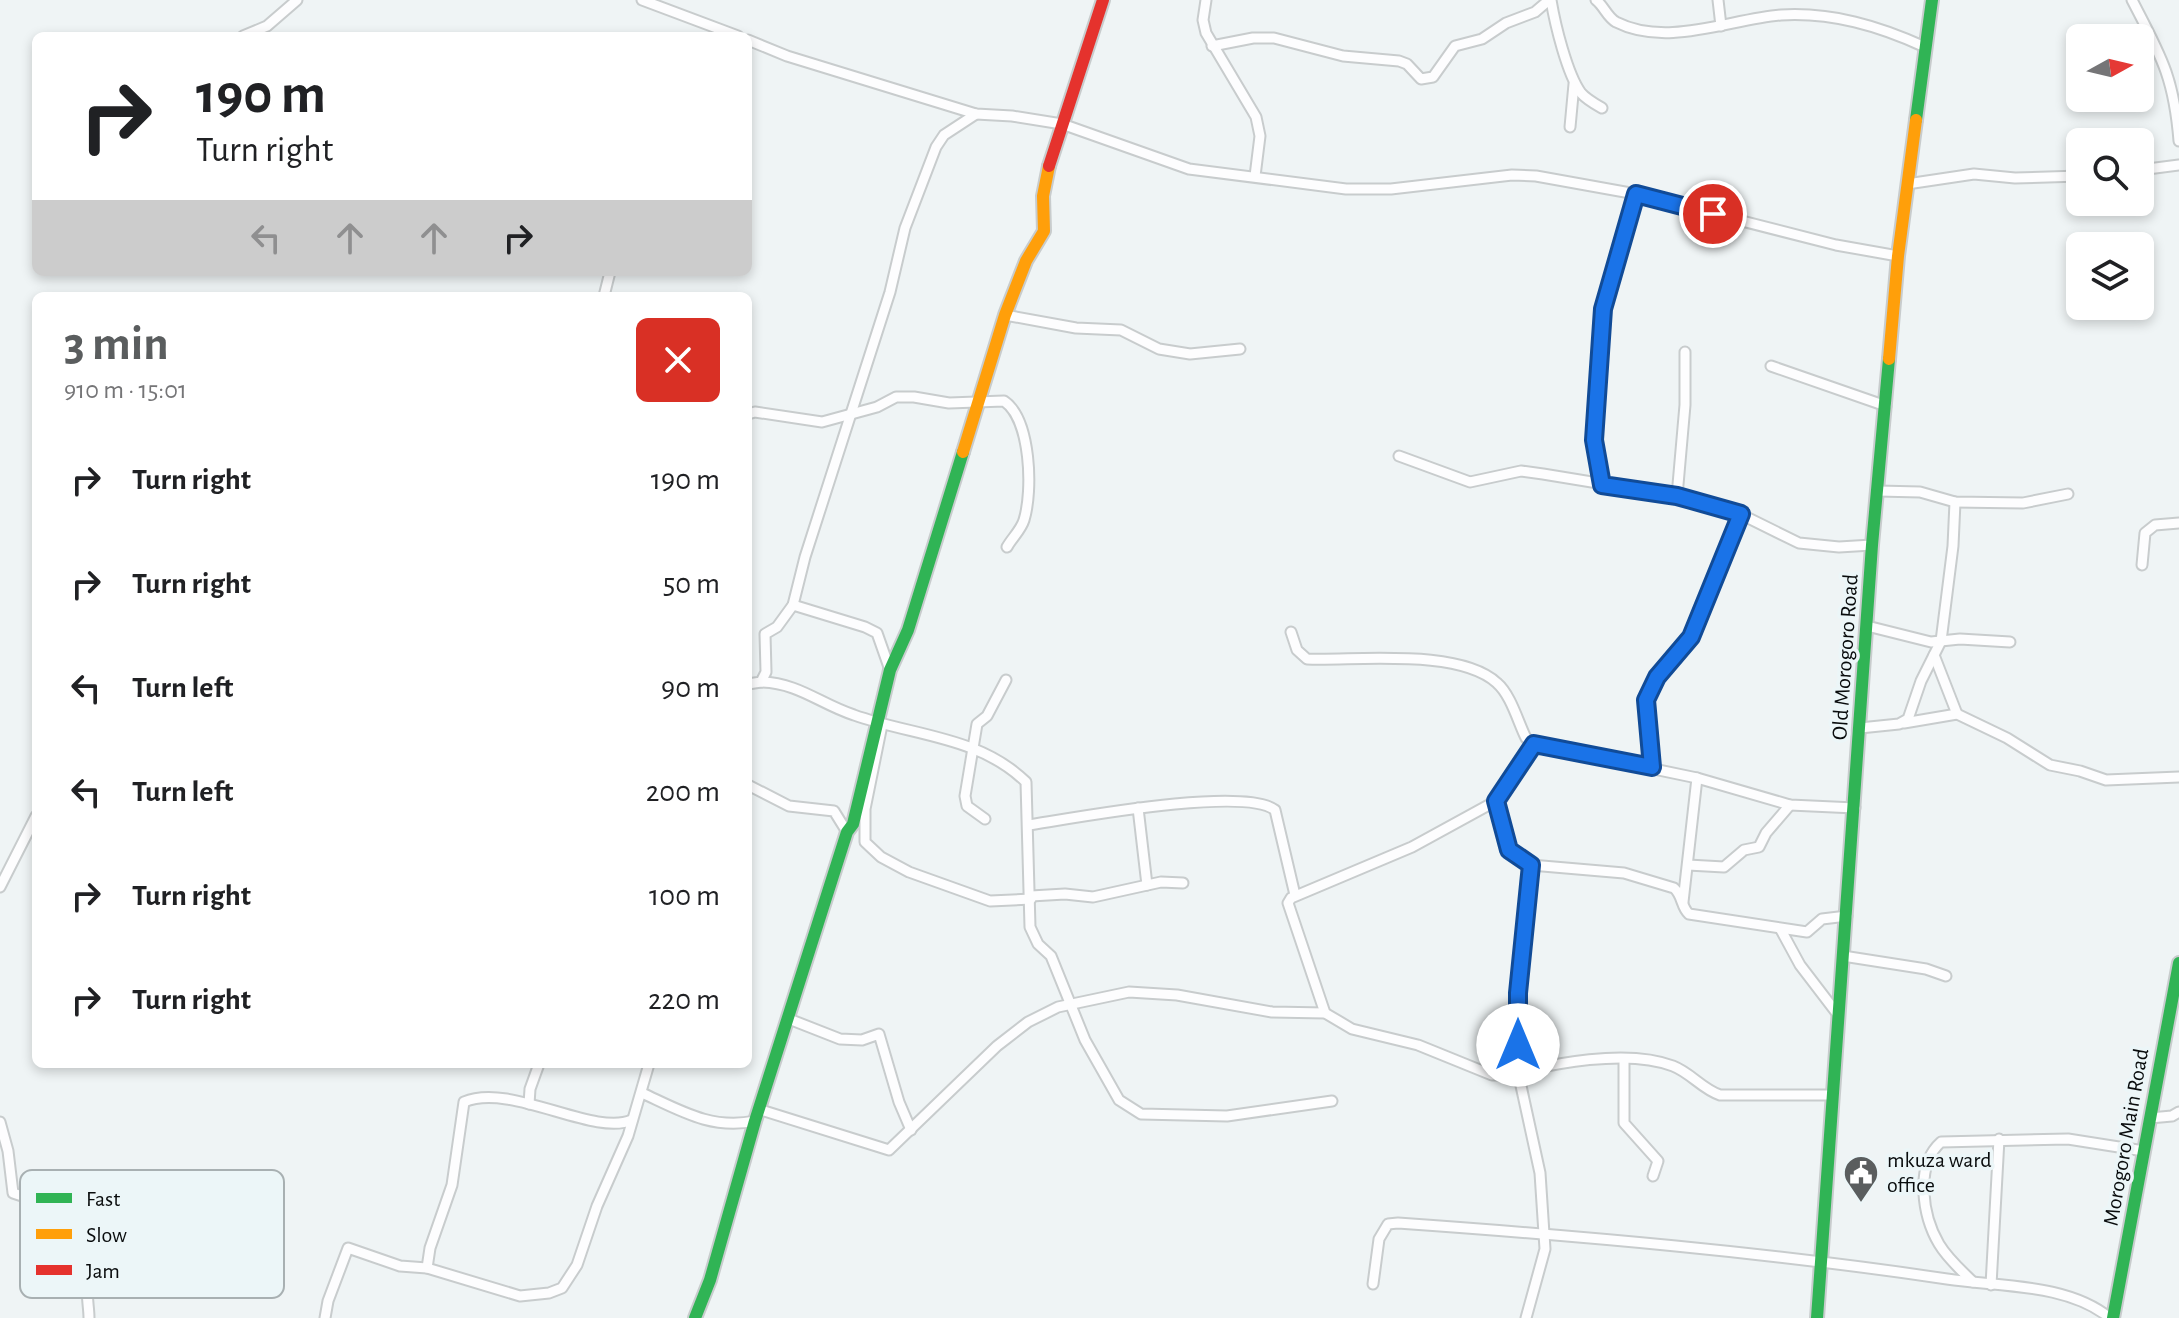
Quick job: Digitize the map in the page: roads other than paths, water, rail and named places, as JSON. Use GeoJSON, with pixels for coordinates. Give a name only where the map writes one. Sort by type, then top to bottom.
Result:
{"type":"FeatureCollection","features":[{"type":"Feature","properties":{"kind":"main road"},"geometry":{"type":"LineString","coordinates":[[695,1318],[710,1280],[847,832],[853,824],[881,721],[890,670],[908,630],[1005,315],[1026,261],[1044,231],[1043,196],[1047,171],[1103,0]]}},
{"type":"Feature","properties":{"kind":"main road","name":"Old Morogoro Road"},"geometry":{"type":"LineString","coordinates":[[1817,1318],[1872,545],[1898,256],[1932,0]]}},
{"type":"Feature","properties":{"kind":"main road","name":"Morogoro Main Road"},"geometry":{"type":"LineString","coordinates":[[2112,1318],[2179,963]]}},
{"type":"Feature","properties":{"kind":"street"},"geometry":{"type":"LineString","coordinates":[[253,32],[267,26],[297,0]]}},
{"type":"Feature","properties":{"kind":"street"},"geometry":{"type":"LineString","coordinates":[[642,0],[727,32]]}},
{"type":"Feature","properties":{"kind":"street"},"geometry":{"type":"LineString","coordinates":[[1206,0],[1203,20],[1212,46],[1256,117],[1260,136],[1255,176]]}},
{"type":"Feature","properties":{"kind":"street"},"geometry":{"type":"LineString","coordinates":[[1212,46],[1253,38],[1274,38],[1343,56],[1399,61],[1407,64],[1421,79],[1427,79],[1433,77],[1455,46],[1482,39],[1506,23],[1535,12],[1550,0],[1574,77],[1582,93],[1602,108]]}},
{"type":"Feature","properties":{"kind":"street"},"geometry":{"type":"LineString","coordinates":[[1596,0],[1605,5],[1613,21],[1634,28],[1689,32],[1780,15],[1816,15],[1855,21],[1925,47]]}},
{"type":"Feature","properties":{"kind":"street"},"geometry":{"type":"LineString","coordinates":[[1718,0],[1721,26]]}},
{"type":"Feature","properties":{"kind":"street"},"geometry":{"type":"LineString","coordinates":[[2132,0],[2168,71],[2179,141]]}},
{"type":"Feature","properties":{"kind":"street"},"geometry":{"type":"LineString","coordinates":[[752,42],[787,56],[976,114],[1062,124],[1189,169],[1325,187],[1391,189],[1512,175],[1536,176],[1636,194],[1836,245],[1898,256]]}},
{"type":"Feature","properties":{"kind":"street"},"geometry":{"type":"LineString","coordinates":[[1570,127],[1574,77]]}},
{"type":"Feature","properties":{"kind":"street"},"geometry":{"type":"LineString","coordinates":[[761,682],[766,672],[765,634],[777,627],[793,605],[890,292],[905,228],[936,147],[944,135],[976,114]]}},
{"type":"Feature","properties":{"kind":"street"},"geometry":{"type":"LineString","coordinates":[[2154,168],[2179,165]]}},
{"type":"Feature","properties":{"kind":"street"},"geometry":{"type":"LineString","coordinates":[[1907,184],[1974,174],[2015,178],[2066,176]]}},
{"type":"Feature","properties":{"kind":"street"},"geometry":{"type":"LineString","coordinates":[[1602,485],[1594,440],[1603,309],[1636,194]]}},
{"type":"Feature","properties":{"kind":"street"},"geometry":{"type":"LineString","coordinates":[[1005,315],[1076,328],[1121,330],[1159,349],[1190,354],[1240,349]]}},
{"type":"Feature","properties":{"kind":"street"},"geometry":{"type":"LineString","coordinates":[[1677,496],[1685,405],[1685,352]]}},
{"type":"Feature","properties":{"kind":"street"},"geometry":{"type":"LineString","coordinates":[[1771,366],[1886,406]]}},
{"type":"Feature","properties":{"kind":"street"},"geometry":{"type":"LineString","coordinates":[[752,413],[822,422],[877,407],[896,397],[949,403],[1004,401],[1013,407],[1026,442],[1024,521],[1007,547]]}},
{"type":"Feature","properties":{"kind":"street"},"geometry":{"type":"LineString","coordinates":[[1399,456],[1470,482],[1521,471],[1677,496],[1741,514],[1799,543],[1839,547],[1872,545]]}},
{"type":"Feature","properties":{"kind":"street"},"geometry":{"type":"LineString","coordinates":[[1878,491],[1920,492],[1955,502],[2023,503],[2068,494]]}},
{"type":"Feature","properties":{"kind":"street"},"geometry":{"type":"LineString","coordinates":[[1904,723],[1941,641],[1955,502]]}},
{"type":"Feature","properties":{"kind":"street"},"geometry":{"type":"LineString","coordinates":[[1652,767],[1646,700],[1657,677],[1691,637],[1741,514]]}},
{"type":"Feature","properties":{"kind":"street"},"geometry":{"type":"LineString","coordinates":[[2142,565],[2145,533],[2155,525],[2179,523]]}},
{"type":"Feature","properties":{"kind":"street"},"geometry":{"type":"LineString","coordinates":[[793,605],[877,633],[890,670]]}},
{"type":"Feature","properties":{"kind":"street"},"geometry":{"type":"LineString","coordinates":[[1867,626],[1931,642],[2010,642]]}},
{"type":"Feature","properties":{"kind":"street"},"geometry":{"type":"LineString","coordinates":[[1291,632],[1297,650],[1307,659],[1398,658],[1447,663],[1489,677],[1499,684],[1526,738],[1534,744],[1652,767],[1790,805],[1855,808]]}},
{"type":"Feature","properties":{"kind":"street"},"geometry":{"type":"LineString","coordinates":[[1934,655],[1957,714]]}},
{"type":"Feature","properties":{"kind":"street"},"geometry":{"type":"LineString","coordinates":[[985,819],[965,803],[973,749],[979,720],[987,716],[1006,680]]}},
{"type":"Feature","properties":{"kind":"street"},"geometry":{"type":"LineString","coordinates":[[752,683],[792,685],[855,716],[973,749],[994,757],[1026,782],[1030,927],[1034,939],[1051,956],[1085,1040],[1119,1100],[1141,1114],[1227,1116],[1332,1101]]}},
{"type":"Feature","properties":{"kind":"street"},"geometry":{"type":"LineString","coordinates":[[1860,728],[1957,714],[2007,738],[2050,765],[2121,782],[2179,777]]}},
{"type":"Feature","properties":{"kind":"street"},"geometry":{"type":"LineString","coordinates":[[881,721],[865,809],[865,842],[881,857],[909,872],[990,901],[1065,894],[1093,897],[1147,885],[1183,883]]}},
{"type":"Feature","properties":{"kind":"street"},"geometry":{"type":"LineString","coordinates":[[1325,1013],[1288,903],[1295,895],[1412,847],[1496,801],[1534,744]]}},
{"type":"Feature","properties":{"kind":"street"},"geometry":{"type":"LineString","coordinates":[[1697,778],[1683,902],[1689,914],[1807,932],[1822,919],[1847,916]]}},
{"type":"Feature","properties":{"kind":"street"},"geometry":{"type":"LineString","coordinates":[[752,787],[789,806],[834,811],[847,832]]}},
{"type":"Feature","properties":{"kind":"street"},"geometry":{"type":"LineString","coordinates":[[1029,825],[1138,808],[1235,801],[1266,803],[1275,810],[1295,895]]}},
{"type":"Feature","properties":{"kind":"street"},"geometry":{"type":"LineString","coordinates":[[1496,801],[1509,850],[1531,865],[1624,873],[1674,888],[1683,902]]}},
{"type":"Feature","properties":{"kind":"street"},"geometry":{"type":"LineString","coordinates":[[1688,865],[1724,867],[1744,850],[1759,847],[1766,833],[1790,805]]}},
{"type":"Feature","properties":{"kind":"street"},"geometry":{"type":"LineString","coordinates":[[1138,808],[1147,885]]}},
{"type":"Feature","properties":{"kind":"street"},"geometry":{"type":"LineString","coordinates":[[0,887],[32,824]]}},
{"type":"Feature","properties":{"kind":"street"},"geometry":{"type":"LineString","coordinates":[[1526,1318],[1548,1233],[1540,1173],[1518,1072],[1518,993],[1531,865]]}},
{"type":"Feature","properties":{"kind":"street"},"geometry":{"type":"LineString","coordinates":[[1781,930],[1800,965],[1839,1016]]}},
{"type":"Feature","properties":{"kind":"street"},"geometry":{"type":"LineString","coordinates":[[1843,956],[1926,969],[1946,976]]}},
{"type":"Feature","properties":{"kind":"street"},"geometry":{"type":"LineString","coordinates":[[642,1093],[709,1121],[731,1126],[758,1116],[889,1150],[997,1046],[1042,1013],[1107,995],[1147,992],[1272,1012],[1325,1013],[1352,1029],[1418,1045],[1492,1075],[1586,1058],[1654,1061],[1672,1065],[1709,1091],[1720,1095],[1833,1095]]}},
{"type":"Feature","properties":{"kind":"street"},"geometry":{"type":"LineString","coordinates":[[789,1019],[840,1039],[862,1040],[879,1034],[899,1102],[911,1130]]}},
{"type":"Feature","properties":{"kind":"street"},"geometry":{"type":"LineString","coordinates":[[1624,1060],[1624,1123],[1656,1157],[1658,1161],[1653,1176]]}},
{"type":"Feature","properties":{"kind":"street"},"geometry":{"type":"LineString","coordinates":[[529,1104],[530,1089],[538,1068]]}},
{"type":"Feature","properties":{"kind":"street"},"geometry":{"type":"LineString","coordinates":[[325,1318],[331,1290],[348,1248],[400,1266],[427,1268],[520,1296],[549,1293],[562,1288],[577,1265],[597,1206],[628,1136],[648,1068]]}},
{"type":"Feature","properties":{"kind":"street"},"geometry":{"type":"LineString","coordinates":[[427,1268],[430,1248],[452,1185],[464,1102],[483,1097],[529,1104],[607,1123],[632,1120]]}},
{"type":"Feature","properties":{"kind":"street"},"geometry":{"type":"LineString","coordinates":[[2150,1118],[2172,1116],[2179,1112]]}},
{"type":"Feature","properties":{"kind":"street"},"geometry":{"type":"LineString","coordinates":[[0,1122],[8,1151],[13,1193],[20,1195]]}},
{"type":"Feature","properties":{"kind":"street"},"geometry":{"type":"LineString","coordinates":[[1991,1285],[1999,1139]]}},
{"type":"Feature","properties":{"kind":"street"},"geometry":{"type":"LineString","coordinates":[[1974,1283],[1938,1242],[1924,1201],[1926,1171],[1941,1142],[2068,1139],[2144,1151]]}},
{"type":"Feature","properties":{"kind":"street"},"geometry":{"type":"LineString","coordinates":[[1373,1284],[1379,1239],[1388,1224],[1548,1233],[1820,1260],[2026,1288],[2094,1305],[2112,1318]]}},
{"type":"Feature","properties":{"kind":"street"},"geometry":{"type":"LineString","coordinates":[[88,1298],[89,1318]]}},
{"type":"Feature","properties":{"kind":"place","name":"mkuza ward office"},"geometry":{"type":"Point","coordinates":[1861,1204]}}]}
